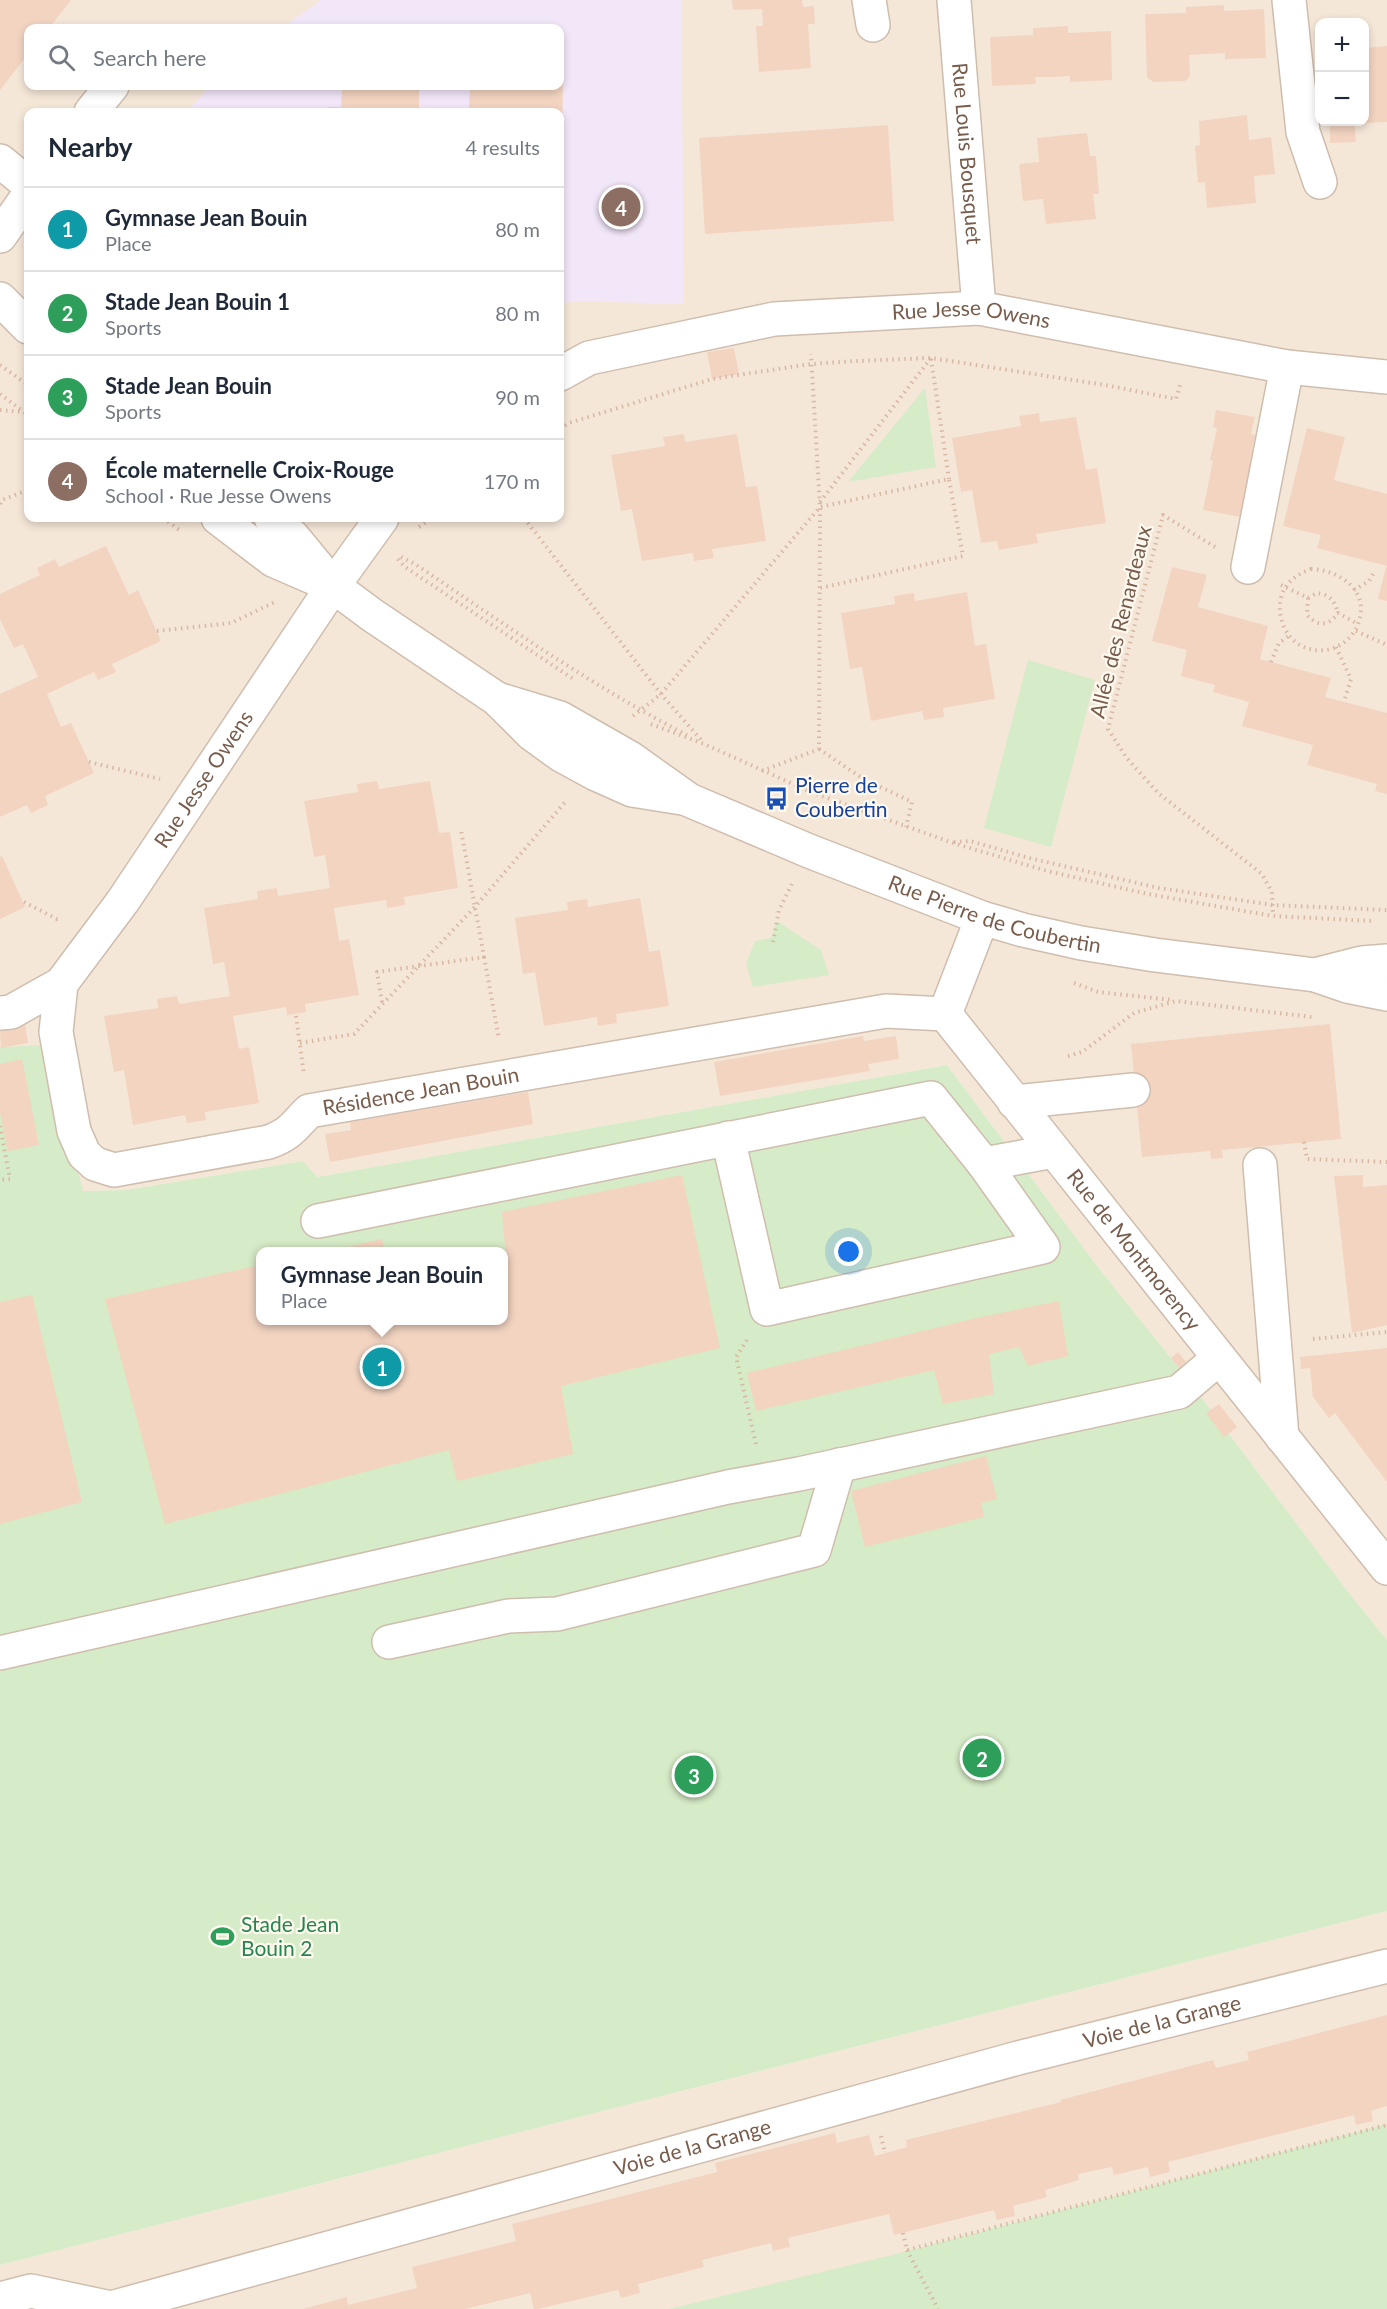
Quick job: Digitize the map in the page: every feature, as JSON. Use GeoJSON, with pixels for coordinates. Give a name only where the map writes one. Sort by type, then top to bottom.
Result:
{"type":"FeatureCollection","features":[{"type":"Feature","properties":{"kind":"street","name":"Rue Louis Bousquet"},"geometry":{"type":"LineString","coordinates":[[954,0],[979,308]]}},
{"type":"Feature","properties":{"kind":"street"},"geometry":{"type":"LineString","coordinates":[[1290,0],[1303,132],[1320,182]]}},
{"type":"Feature","properties":{"kind":"street"},"geometry":{"type":"LineString","coordinates":[[94,108],[108,90]]}},
{"type":"Feature","properties":{"kind":"street"},"geometry":{"type":"LineString","coordinates":[[0,160],[24,181]]}},
{"type":"Feature","properties":{"kind":"street"},"geometry":{"type":"LineString","coordinates":[[0,236],[24,202]]}},
{"type":"Feature","properties":{"kind":"street"},"geometry":{"type":"LineString","coordinates":[[0,299],[24,323]]}},
{"type":"Feature","properties":{"kind":"street","name":"Rue Jesse Owens"},"geometry":{"type":"LineString","coordinates":[[564,372],[589,358],[774,319],[979,308],[1287,367],[1387,377]]}},
{"type":"Feature","properties":{"kind":"street"},"geometry":{"type":"LineString","coordinates":[[0,313],[24,330]]}},
{"type":"Feature","properties":{"kind":"street"},"geometry":{"type":"LineString","coordinates":[[1248,567],[1287,367]]}},
{"type":"Feature","properties":{"kind":"street","name":"Rue Pierre de Coubertin"},"geometry":{"type":"LineString","coordinates":[[223,522],[273,560],[333,586],[497,699],[532,734],[552,749],[596,774],[632,790],[690,800],[809,851],[982,918],[1023,930],[1081,943],[1155,955],[1315,975],[1347,986],[1387,994]]}},
{"type":"Feature","properties":{"kind":"street","name":"Rue Pierre de Coubertin"},"geometry":{"type":"LineString","coordinates":[[276,522],[293,537],[333,586]]}},
{"type":"Feature","properties":{"kind":"street","name":"Rue Jesse Owens"},"geometry":{"type":"LineString","coordinates":[[0,1013],[11,1012],[61,984],[123,901],[333,586],[379,522]]}},
{"type":"Feature","properties":{"kind":"street"},"geometry":{"type":"LineString","coordinates":[[945,1014],[982,918]]}},
{"type":"Feature","properties":{"kind":"street","name":"Rue Pierre de Coubertin"},"geometry":{"type":"LineString","coordinates":[[1315,975],[1362,963],[1387,961]]}},
{"type":"Feature","properties":{"kind":"street","name":"Résidence Jean Bouin"},"geometry":{"type":"LineString","coordinates":[[61,984],[56,1032],[74,1131],[84,1154],[95,1164],[114,1170],[269,1142],[285,1136],[309,1111],[886,1011],[945,1014]]}},
{"type":"Feature","properties":{"kind":"street","name":"Rue de Montmorency"},"geometry":{"type":"LineString","coordinates":[[945,1014],[1387,1568]]}},
{"type":"Feature","properties":{"kind":"street"},"geometry":{"type":"LineString","coordinates":[[1014,1101],[1133,1090]]}},
{"type":"Feature","properties":{"kind":"street"},"geometry":{"type":"LineString","coordinates":[[318,1221],[728,1138],[931,1098],[984,1164],[1043,1247],[767,1309],[728,1138]]}},
{"type":"Feature","properties":{"kind":"street"},"geometry":{"type":"LineString","coordinates":[[984,1164],[1054,1151]]}},
{"type":"Feature","properties":{"kind":"street"},"geometry":{"type":"LineString","coordinates":[[1260,1165],[1282,1437]]}},
{"type":"Feature","properties":{"kind":"street"},"geometry":{"type":"LineString","coordinates":[[0,1653],[728,1487],[1179,1392],[1219,1358]]}},
{"type":"Feature","properties":{"kind":"street"},"geometry":{"type":"LineString","coordinates":[[389,1642],[508,1616],[557,1614],[814,1550],[839,1465]]}},
{"type":"Feature","properties":{"kind":"street","name":"Voie de la Grange"},"geometry":{"type":"LineString","coordinates":[[0,2299],[31,2291],[111,2308],[1018,2058],[1387,1966]]}},
{"type":"Feature","properties":{"kind":"path"},"geometry":{"type":"LineString","coordinates":[[810,317],[820,505],[819,749]]}},
{"type":"Feature","properties":{"kind":"path"},"geometry":{"type":"LineString","coordinates":[[564,426],[712,379],[812,364],[931,358],[1105,385],[1176,399],[1189,348]]}},
{"type":"Feature","properties":{"kind":"path"},"geometry":{"type":"LineString","coordinates":[[820,588],[963,556],[931,358]]}},
{"type":"Feature","properties":{"kind":"path"},"geometry":{"type":"LineString","coordinates":[[820,505],[931,358]]}},
{"type":"Feature","properties":{"kind":"path"},"geometry":{"type":"LineString","coordinates":[[0,364],[24,382]]}},
{"type":"Feature","properties":{"kind":"path"},"geometry":{"type":"LineString","coordinates":[[0,394],[24,412]]}},
{"type":"Feature","properties":{"kind":"path"},"geometry":{"type":"LineString","coordinates":[[0,410],[24,414]]}},
{"type":"Feature","properties":{"kind":"path"},"geometry":{"type":"LineString","coordinates":[[820,505],[950,479]]}},
{"type":"Feature","properties":{"kind":"path"},"geometry":{"type":"LineString","coordinates":[[1,501],[24,492]]}},
{"type":"Feature","properties":{"kind":"path","name":"Allée des Renardeaux"},"geometry":{"type":"LineString","coordinates":[[1273,916],[1272,892],[1262,874],[1158,793],[1126,757],[1108,729],[1163,515],[1248,567],[1308,598]]}},
{"type":"Feature","properties":{"kind":"path"},"geometry":{"type":"LineString","coordinates":[[527,522],[661,694],[704,744]]}},
{"type":"Feature","properties":{"kind":"path"},"geometry":{"type":"LineString","coordinates":[[584,686],[405,567],[393,553],[416,564],[497,619],[640,710],[704,744],[811,792],[950,842],[1047,871],[1148,894],[1273,916],[1375,921]]}},
{"type":"Feature","properties":{"kind":"path"},"geometry":{"type":"LineString","coordinates":[[1311,568],[1327,569],[1341,575],[1360,599],[1362,613],[1356,631],[1344,643],[1330,650],[1314,650],[1298,644],[1280,618],[1280,603],[1285,587],[1297,576],[1311,568]]}},
{"type":"Feature","properties":{"kind":"path"},"geometry":{"type":"LineString","coordinates":[[1354,590],[1370,581],[1373,574]]}},
{"type":"Feature","properties":{"kind":"path"},"geometry":{"type":"LineString","coordinates":[[1338,613],[1330,622],[1322,625],[1312,621],[1307,615],[1308,598],[1317,593],[1325,594],[1332,598],[1338,613],[1358,624]]}},
{"type":"Feature","properties":{"kind":"path"},"geometry":{"type":"LineString","coordinates":[[157,631],[231,623],[276,602]]}},
{"type":"Feature","properties":{"kind":"path"},"geometry":{"type":"LineString","coordinates":[[1356,631],[1387,645]]}},
{"type":"Feature","properties":{"kind":"path"},"geometry":{"type":"LineString","coordinates":[[1271,662],[1279,643],[1290,635]]}},
{"type":"Feature","properties":{"kind":"path"},"geometry":{"type":"LineString","coordinates":[[1336,647],[1351,679],[1344,702]]}},
{"type":"Feature","properties":{"kind":"path"},"geometry":{"type":"LineString","coordinates":[[623,710],[632,717],[704,744]]}},
{"type":"Feature","properties":{"kind":"path"},"geometry":{"type":"LineString","coordinates":[[762,771],[819,749]]}},
{"type":"Feature","properties":{"kind":"path"},"geometry":{"type":"LineString","coordinates":[[819,749],[862,778],[912,802],[906,827]]}},
{"type":"Feature","properties":{"kind":"path"},"geometry":{"type":"LineString","coordinates":[[89,762],[158,779],[218,760]]}},
{"type":"Feature","properties":{"kind":"path"},"geometry":{"type":"LineString","coordinates":[[461,830],[506,1078]]}},
{"type":"Feature","properties":{"kind":"path"},"geometry":{"type":"LineString","coordinates":[[950,842],[970,841],[1029,858],[1159,888],[1273,905],[1387,910]]}},
{"type":"Feature","properties":{"kind":"path"},"geometry":{"type":"LineString","coordinates":[[773,942],[779,910],[809,851]]}},
{"type":"Feature","properties":{"kind":"path"},"geometry":{"type":"LineString","coordinates":[[382,1003],[377,972],[484,957]]}},
{"type":"Feature","properties":{"kind":"path"},"geometry":{"type":"LineString","coordinates":[[1060,1058],[1082,1052],[1134,1013],[1176,1001],[1317,1017]]}},
{"type":"Feature","properties":{"kind":"path"},"geometry":{"type":"LineString","coordinates":[[296,1016],[309,1111]]}},
{"type":"Feature","properties":{"kind":"path"},"geometry":{"type":"LineString","coordinates":[[0,1126],[10,1179],[0,1180]]}},
{"type":"Feature","properties":{"kind":"path"},"geometry":{"type":"LineString","coordinates":[[1304,1142],[1307,1160],[1387,1162]]}},
{"type":"Feature","properties":{"kind":"path"},"geometry":{"type":"LineString","coordinates":[[765,1480],[736,1358],[767,1309]]}},
{"type":"Feature","properties":{"kind":"path"},"geometry":{"type":"LineString","coordinates":[[1275,1343],[1387,1332]]}},
{"type":"Feature","properties":{"kind":"path"},"geometry":{"type":"LineString","coordinates":[[907,2250],[1387,2125]]}},
{"type":"Feature","properties":{"kind":"path"},"geometry":{"type":"LineString","coordinates":[[903,2233],[907,2250],[938,2309]]}},
{"type":"Feature","properties":{"kind":"shaded area"},"geometry":{"type":"Polygon","coordinates":[[[0,0],[1387,0],[1387,1640],[1171,1358],[1101,1271],[947,1065],[317,1177],[303,1161],[126,1190],[82,1191],[45,1046],[0,1047],[0,0]]]}},
{"type":"Feature","properties":{"kind":"shaded area"},"geometry":{"type":"Polygon","coordinates":[[[321,0],[681,0],[684,304],[564,303],[564,108],[191,108],[206,90],[564,90],[564,24],[288,24],[321,0]]]}},
{"type":"Feature","properties":{"kind":"shaded area"},"geometry":{"type":"Polygon","coordinates":[[[1387,1911],[1387,2309],[0,2309],[0,2265],[1387,1911]]]}},
{"type":"Feature","properties":{"kind":"green space"},"geometry":{"type":"Polygon","coordinates":[[[925,388],[936,467],[848,482],[925,388]]]}},
{"type":"Feature","properties":{"kind":"green space"},"geometry":{"type":"Polygon","coordinates":[[[1028,660],[1095,680],[1051,847],[984,828],[1028,660]]]}},
{"type":"Feature","properties":{"kind":"green space"},"geometry":{"type":"Polygon","coordinates":[[[777,921],[821,950],[829,975],[753,987],[746,964],[755,941],[771,938],[777,921]]]}},
{"type":"Feature","properties":{"kind":"green space"},"geometry":{"type":"Polygon","coordinates":[[[45,1045],[83,1191],[126,1190],[303,1161],[317,1177],[947,1065],[1101,1271],[1179,1368],[1387,1640],[1387,1911],[0,2265],[0,1047],[45,1045]]]}},
{"type":"Feature","properties":{"kind":"green space"},"geometry":{"type":"Polygon","coordinates":[[[1387,2124],[1387,2309],[669,2309],[892,2255],[1387,2124]]]}},
{"type":"Feature","properties":{"kind":"building"},"geometry":{"type":"Polygon","coordinates":[[[0,0],[71,0],[52,24],[24,24],[24,59],[0,90],[0,0]]]}},
{"type":"Feature","properties":{"kind":"building"},"geometry":{"type":"Polygon","coordinates":[[[732,0],[802,0],[803,7],[814,6],[815,24],[808,24],[811,68],[759,72],[756,26],[763,26],[762,9],[733,10],[732,0]]]}},
{"type":"Feature","properties":{"kind":"building"},"geometry":{"type":"Polygon","coordinates":[[[1224,5],[1224,11],[1264,9],[1266,58],[1225,59],[1225,53],[1189,55],[1190,76],[1185,81],[1153,82],[1147,77],[1145,14],[1186,13],[1186,7],[1224,5]]]}},
{"type":"Feature","properties":{"kind":"building"},"geometry":{"type":"Polygon","coordinates":[[[1068,26],[1068,33],[1111,31],[1112,80],[1070,82],[1070,76],[1035,77],[1036,84],[992,86],[990,37],[1033,35],[1033,28],[1068,26]]]}},
{"type":"Feature","properties":{"kind":"building"},"geometry":{"type":"Polygon","coordinates":[[[1387,46],[1387,122],[1369,123],[1369,48],[1387,46]]]}},
{"type":"Feature","properties":{"kind":"building"},"geometry":{"type":"Polygon","coordinates":[[[342,90],[419,90],[419,108],[328,108],[341,107],[342,90]]]}},
{"type":"Feature","properties":{"kind":"building"},"geometry":{"type":"Polygon","coordinates":[[[470,90],[563,90],[563,108],[469,108],[470,90]]]}},
{"type":"Feature","properties":{"kind":"building"},"geometry":{"type":"Polygon","coordinates":[[[1247,115],[1249,140],[1271,137],[1275,174],[1254,176],[1256,203],[1207,208],[1205,182],[1198,183],[1195,146],[1200,145],[1199,121],[1247,115]]]}},
{"type":"Feature","properties":{"kind":"building"},"geometry":{"type":"Polygon","coordinates":[[[888,125],[894,221],[705,234],[699,138],[888,125]]]}},
{"type":"Feature","properties":{"kind":"building"},"geometry":{"type":"Polygon","coordinates":[[[1330,126],[1354,126],[1356,142],[1330,143],[1330,126]]]}},
{"type":"Feature","properties":{"kind":"building"},"geometry":{"type":"Polygon","coordinates":[[[1087,133],[1090,156],[1096,156],[1099,194],[1093,194],[1096,219],[1046,224],[1043,199],[1023,201],[1019,164],[1039,162],[1037,138],[1087,133]]]}},
{"type":"Feature","properties":{"kind":"building"},"geometry":{"type":"Polygon","coordinates":[[[734,348],[739,374],[712,379],[707,352],[734,348]]]}},
{"type":"Feature","properties":{"kind":"building"},"geometry":{"type":"Polygon","coordinates":[[[1216,410],[1255,417],[1251,434],[1255,435],[1241,517],[1203,510],[1213,461],[1210,460],[1217,428],[1213,427],[1216,410]]]}},
{"type":"Feature","properties":{"kind":"building"},"geometry":{"type":"Polygon","coordinates":[[[1039,413],[1040,422],[1076,417],[1086,470],[1097,468],[1106,523],[1036,534],[1038,543],[999,550],[997,541],[981,543],[972,490],[961,492],[952,438],[1021,426],[1019,416],[1039,413]]]}},
{"type":"Feature","properties":{"kind":"building"},"geometry":{"type":"Polygon","coordinates":[[[1307,428],[1345,437],[1334,480],[1387,494],[1387,566],[1317,548],[1321,535],[1283,526],[1307,428]]]}},
{"type":"Feature","properties":{"kind":"building"},"geometry":{"type":"Polygon","coordinates":[[[684,434],[685,442],[737,434],[746,487],[757,486],[766,541],[712,549],[714,558],[694,561],[693,553],[642,561],[632,509],[621,511],[611,455],[665,446],[663,437],[684,434]]]}},
{"type":"Feature","properties":{"kind":"building"},"geometry":{"type":"Polygon","coordinates":[[[106,546],[129,595],[138,590],[161,641],[112,664],[116,672],[98,680],[94,672],[47,694],[61,727],[71,723],[94,773],[45,796],[48,805],[31,813],[27,805],[0,817],[0,694],[38,677],[23,644],[14,648],[0,619],[0,594],[40,575],[37,568],[55,559],[59,567],[106,546]]]}},
{"type":"Feature","properties":{"kind":"building"},"geometry":{"type":"Polygon","coordinates":[[[1172,567],[1207,575],[1198,607],[1268,626],[1260,659],[1331,678],[1325,697],[1387,713],[1387,794],[1375,791],[1377,784],[1307,765],[1313,745],[1242,726],[1249,702],[1213,692],[1215,685],[1181,676],[1187,650],[1152,641],[1172,567]]]}},
{"type":"Feature","properties":{"kind":"building"},"geometry":{"type":"Polygon","coordinates":[[[1387,567],[1387,601],[1378,599],[1387,567]]]}},
{"type":"Feature","properties":{"kind":"building"},"geometry":{"type":"Polygon","coordinates":[[[967,592],[975,646],[986,644],[995,699],[943,708],[944,717],[924,720],[922,711],[871,721],[862,667],[850,669],[841,613],[895,604],[894,596],[914,593],[915,601],[967,592]]]}},
{"type":"Feature","properties":{"kind":"building"},"geometry":{"type":"Polygon","coordinates":[[[377,781],[379,789],[430,781],[439,833],[450,832],[458,888],[404,897],[405,905],[387,908],[386,900],[334,908],[339,941],[349,939],[359,995],[305,1004],[306,1012],[287,1015],[286,1007],[233,1016],[239,1049],[249,1047],[259,1103],[205,1112],[206,1120],[187,1123],[185,1115],[133,1125],[124,1070],[114,1072],[104,1016],[158,1008],[157,999],[177,996],[179,1004],[230,996],[224,962],[213,964],[204,908],[258,899],[257,891],[277,888],[278,896],[330,888],[325,855],[314,857],[304,801],[358,792],[357,784],[377,781]]]}},
{"type":"Feature","properties":{"kind":"building"},"geometry":{"type":"Polygon","coordinates":[[[2,856],[25,907],[0,919],[0,857],[2,856]]]}},
{"type":"Feature","properties":{"kind":"building"},"geometry":{"type":"Polygon","coordinates":[[[640,898],[649,952],[660,950],[669,1006],[616,1014],[617,1023],[598,1026],[597,1017],[544,1026],[535,972],[523,974],[515,918],[568,910],[567,902],[587,899],[588,907],[640,898]]]}},
{"type":"Feature","properties":{"kind":"building"},"geometry":{"type":"Polygon","coordinates":[[[25,1024],[28,1043],[1,1048],[0,1030],[25,1024]]]}},
{"type":"Feature","properties":{"kind":"building"},"geometry":{"type":"Polygon","coordinates":[[[1330,1024],[1341,1139],[1222,1150],[1223,1158],[1211,1159],[1210,1151],[1142,1157],[1131,1044],[1330,1024]]]}},
{"type":"Feature","properties":{"kind":"building"},"geometry":{"type":"Polygon","coordinates":[[[863,1036],[864,1041],[896,1036],[899,1059],[868,1064],[870,1071],[720,1096],[714,1062],[863,1036]]]}},
{"type":"Feature","properties":{"kind":"building"},"geometry":{"type":"Polygon","coordinates":[[[22,1059],[39,1145],[8,1151],[0,1113],[0,1064],[22,1059]]]}},
{"type":"Feature","properties":{"kind":"building"},"geometry":{"type":"Polygon","coordinates":[[[528,1092],[533,1124],[330,1162],[325,1134],[351,1130],[350,1122],[528,1092]]]}},
{"type":"Feature","properties":{"kind":"building"},"geometry":{"type":"Polygon","coordinates":[[[682,1175],[720,1348],[561,1386],[573,1454],[457,1481],[449,1450],[165,1524],[105,1299],[256,1266],[256,1325],[508,1325],[508,1247],[505,1247],[502,1212],[682,1175]]]}},
{"type":"Feature","properties":{"kind":"building"},"geometry":{"type":"Polygon","coordinates":[[[1363,1175],[1363,1187],[1387,1185],[1387,1325],[1352,1333],[1334,1176],[1363,1175]]]}},
{"type":"Feature","properties":{"kind":"building"},"geometry":{"type":"Polygon","coordinates":[[[382,1239],[384,1247],[347,1247],[382,1239]]]}},
{"type":"Feature","properties":{"kind":"building"},"geometry":{"type":"Polygon","coordinates":[[[32,1295],[82,1502],[0,1524],[0,1302],[32,1295]]]}},
{"type":"Feature","properties":{"kind":"building"},"geometry":{"type":"Polygon","coordinates":[[[1059,1301],[1068,1356],[1028,1366],[1019,1347],[989,1354],[994,1394],[943,1404],[934,1370],[756,1411],[747,1373],[981,1317],[1059,1301]]]}},
{"type":"Feature","properties":{"kind":"building"},"geometry":{"type":"Polygon","coordinates":[[[1387,1348],[1387,1482],[1335,1413],[1329,1418],[1313,1397],[1310,1368],[1301,1369],[1300,1357],[1387,1348]]]}},
{"type":"Feature","properties":{"kind":"building"},"geometry":{"type":"Polygon","coordinates":[[[1178,1352],[1186,1362],[1179,1368],[1171,1358],[1178,1352]]]}},
{"type":"Feature","properties":{"kind":"building"},"geometry":{"type":"Polygon","coordinates":[[[1219,1404],[1237,1427],[1224,1437],[1206,1413],[1219,1404]]]}},
{"type":"Feature","properties":{"kind":"building"},"geometry":{"type":"Polygon","coordinates":[[[986,1456],[997,1499],[981,1503],[984,1517],[865,1547],[851,1491],[986,1456]]]}},
{"type":"Feature","properties":{"kind":"building"},"geometry":{"type":"Polygon","coordinates":[[[1387,2015],[1387,2106],[1371,2111],[1373,2121],[1356,2125],[1354,2115],[1168,2162],[1170,2172],[1150,2177],[1148,2167],[1114,2175],[1112,2167],[1078,2174],[1079,2180],[1045,2190],[1047,2197],[1013,2206],[1015,2216],[997,2220],[994,2210],[894,2235],[889,2214],[788,2238],[790,2247],[773,2251],[771,2243],[702,2260],[704,2267],[638,2284],[640,2293],[621,2298],[618,2290],[534,2309],[530,2293],[465,2309],[303,2309],[347,2297],[348,2305],[417,2288],[412,2267],[516,2241],[512,2224],[717,2172],[715,2163],[835,2133],[837,2143],[869,2135],[875,2156],[907,2147],[906,2140],[1061,2102],[1060,2100],[1213,2060],[1216,2068],[1249,2060],[1247,2052],[1387,2015]]]}},
{"type":"Feature","properties":{"kind":"place","name":"École maternelle Croix-Rouge"},"geometry":{"type":"Point","coordinates":[621,207]}},
{"type":"Feature","properties":{"kind":"place","name":"Pierre de Coubertin"},"geometry":{"type":"Point","coordinates":[777,798]}},
{"type":"Feature","properties":{"kind":"place","name":"Gymnase Jean Bouin"},"geometry":{"type":"Point","coordinates":[382,1367]}},
{"type":"Feature","properties":{"kind":"place","name":"Stade Jean Bouin 1"},"geometry":{"type":"Point","coordinates":[982,1758]}},
{"type":"Feature","properties":{"kind":"place","name":"Stade Jean Bouin"},"geometry":{"type":"Point","coordinates":[694,1775]}},
{"type":"Feature","properties":{"kind":"place","name":"Stade Jean Bouin 2"},"geometry":{"type":"Point","coordinates":[223,1937]}}]}
